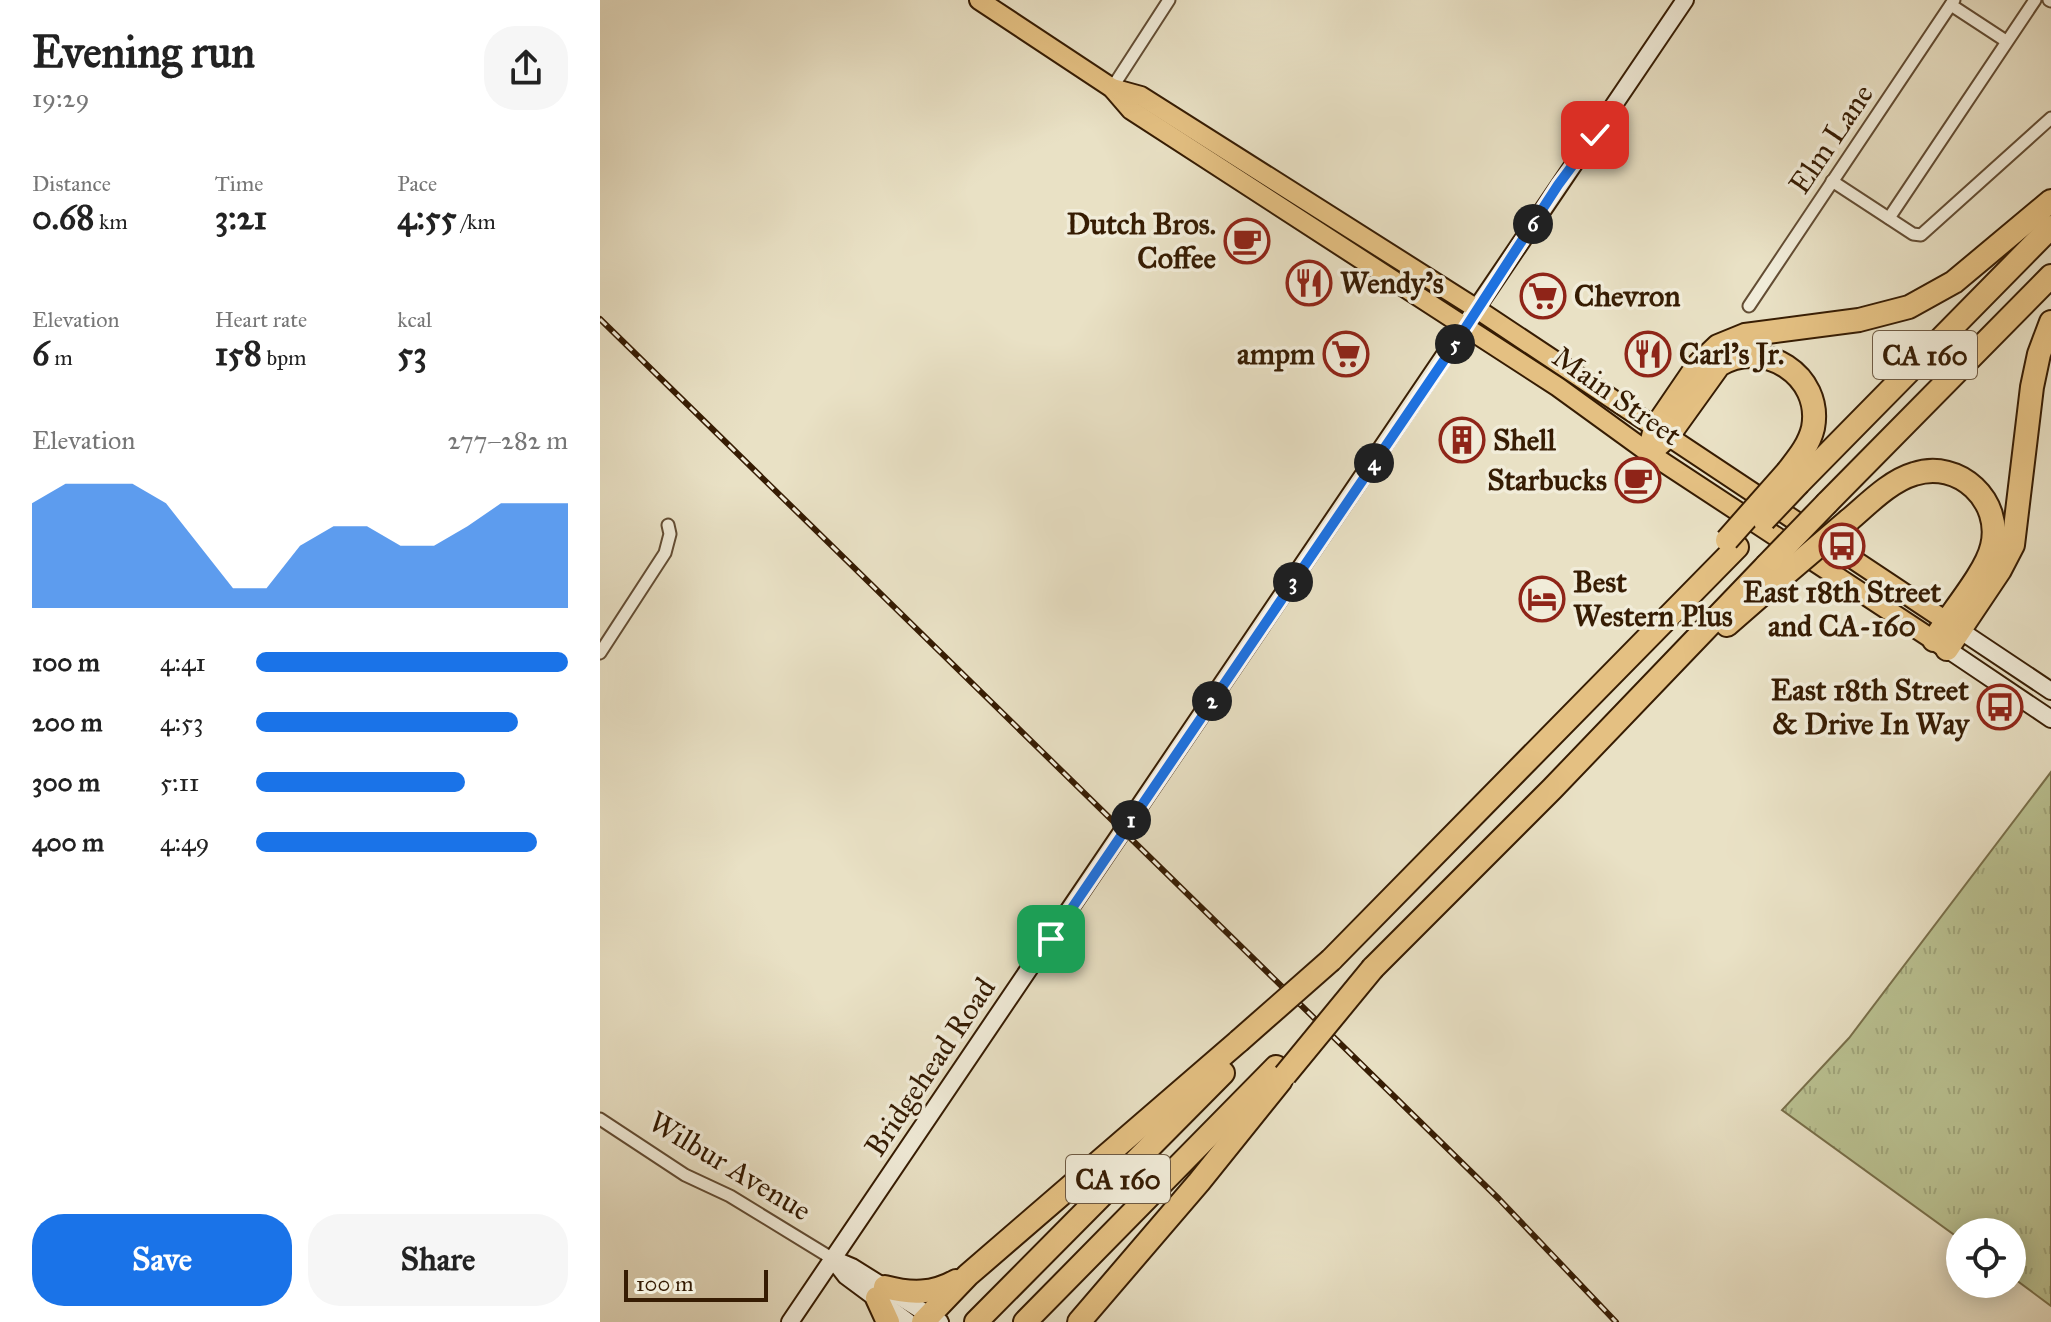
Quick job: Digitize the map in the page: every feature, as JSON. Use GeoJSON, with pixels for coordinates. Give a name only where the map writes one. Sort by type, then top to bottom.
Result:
{"type":"FeatureCollection","features":[{"type":"Feature","properties":{"kind":"highway"},"geometry":{"type":"LineString","coordinates":[[1649,453],[1693,371],[1718,346],[1745,335],[1859,320],[1909,307],[1954,282],[2051,201]]}},
{"type":"Feature","properties":{"kind":"highway","name":"CA 160"},"geometry":{"type":"LineString","coordinates":[[980,1318],[1245,1042],[1331,960],[1565,722],[1793,477],[2051,227]]}},
{"type":"Feature","properties":{"kind":"highway","name":"CA 160"},"geometry":{"type":"LineString","coordinates":[[1025,1322],[1281,1071],[1373,968],[1774,571],[1827,503],[2051,276]]}},
{"type":"Feature","properties":{"kind":"highway"},"geometry":{"type":"LineString","coordinates":[[1946,635],[2000,570],[2013,545],[2033,379],[2051,322]]}},
{"type":"Feature","properties":{"kind":"highway"},"geometry":{"type":"LineString","coordinates":[[1662,432],[1719,365],[1730,358],[1744,355],[1772,358],[1784,363],[1803,382],[1813,406],[1812,431],[1793,477]]}},
{"type":"Feature","properties":{"kind":"highway"},"geometry":{"type":"LineString","coordinates":[[1774,571],[1912,474],[1941,471],[1966,480],[1986,500],[1994,526],[1991,551],[1946,635]]}},
{"type":"Feature","properties":{"kind":"highway"},"geometry":{"type":"LineString","coordinates":[[931,1320],[968,1275],[1245,1042]]}},
{"type":"Feature","properties":{"kind":"highway"},"geometry":{"type":"LineString","coordinates":[[1079,1322],[1199,1182],[1281,1071]]}},
{"type":"Feature","properties":{"kind":"highway"},"geometry":{"type":"LineString","coordinates":[[888,1322],[881,1292],[933,1291],[968,1275]]}},
{"type":"Feature","properties":{"kind":"main road","name":"Main Street"},"geometry":{"type":"LineString","coordinates":[[979,0],[1112,88],[1131,110],[1558,387],[1649,453],[1946,635]]}},
{"type":"Feature","properties":{"kind":"main road","name":"Main Street"},"geometry":{"type":"LineString","coordinates":[[1112,88],[1141,96],[1477,309],[1662,432],[1946,635]]}},
{"type":"Feature","properties":{"kind":"street"},"geometry":{"type":"LineString","coordinates":[[1112,88],[1169,0]]}},
{"type":"Feature","properties":{"kind":"street","name":"Bridgehead Road"},"geometry":{"type":"LineString","coordinates":[[790,1322],[1685,0]]}},
{"type":"Feature","properties":{"kind":"street"},"geometry":{"type":"LineString","coordinates":[[1889,218],[2035,0]]}},
{"type":"Feature","properties":{"kind":"street"},"geometry":{"type":"LineString","coordinates":[[1953,2],[2006,41]]}},
{"type":"Feature","properties":{"kind":"street","name":"Elm Lane"},"geometry":{"type":"LineString","coordinates":[[1749,306],[1953,2]]}},
{"type":"Feature","properties":{"kind":"street"},"geometry":{"type":"LineString","coordinates":[[1832,181],[1913,234],[1921,235],[2051,118]]}},
{"type":"Feature","properties":{"kind":"street"},"geometry":{"type":"LineString","coordinates":[[600,653],[665,553],[670,534],[668,525]]}},
{"type":"Feature","properties":{"kind":"street"},"geometry":{"type":"LineString","coordinates":[[1946,635],[2051,691]]}},
{"type":"Feature","properties":{"kind":"street"},"geometry":{"type":"LineString","coordinates":[[1946,635],[2051,719]]}},
{"type":"Feature","properties":{"kind":"street","name":"Wilbur Avenue"},"geometry":{"type":"LineString","coordinates":[[600,1119],[685,1175],[730,1196],[833,1259],[852,1267],[881,1292],[908,1322]]}},
{"type":"Feature","properties":{"kind":"street","name":"Wilbur Avenue"},"geometry":{"type":"LineString","coordinates":[[881,1292],[931,1320]]}},
{"type":"Feature","properties":{"kind":"green space"},"geometry":{"type":"Polygon","coordinates":[[[2051,772],[2051,1306],[2026,1287],[2026,1218],[1946,1218],[1946,1229],[1782,1110],[1849,1038],[2051,772]]]}},
{"type":"Feature","properties":{"kind":"railway"},"geometry":{"type":"LineString","coordinates":[[600,319],[1499,1199],[1616,1322]]}},
{"type":"Feature","properties":{"kind":"place","name":"Dutch Bros. Coffee"},"geometry":{"type":"Point","coordinates":[1247,241]}},
{"type":"Feature","properties":{"kind":"place","name":"Wendy's"},"geometry":{"type":"Point","coordinates":[1309,283]}},
{"type":"Feature","properties":{"kind":"place","name":"Chevron"},"geometry":{"type":"Point","coordinates":[1543,296]}},
{"type":"Feature","properties":{"kind":"place","name":"ampm"},"geometry":{"type":"Point","coordinates":[1346,354]}},
{"type":"Feature","properties":{"kind":"place","name":"Carl's Jr."},"geometry":{"type":"Point","coordinates":[1648,354]}},
{"type":"Feature","properties":{"kind":"place","name":"Shell"},"geometry":{"type":"Point","coordinates":[1462,440]}},
{"type":"Feature","properties":{"kind":"place","name":"Starbucks"},"geometry":{"type":"Point","coordinates":[1638,480]}},
{"type":"Feature","properties":{"kind":"place","name":"East 18th Street and CA-160"},"geometry":{"type":"Point","coordinates":[1842,546]}},
{"type":"Feature","properties":{"kind":"place","name":"Best Western Plus"},"geometry":{"type":"Point","coordinates":[1542,599]}},
{"type":"Feature","properties":{"kind":"place","name":"East 18th Street & Drive In Way"},"geometry":{"type":"Point","coordinates":[2000,707]}},
{"type":"Feature","properties":{"kind":"route"},"geometry":{"type":"LineString","coordinates":[[1051,939],[1453,347],[1558,185],[1595,135]]}}]}
